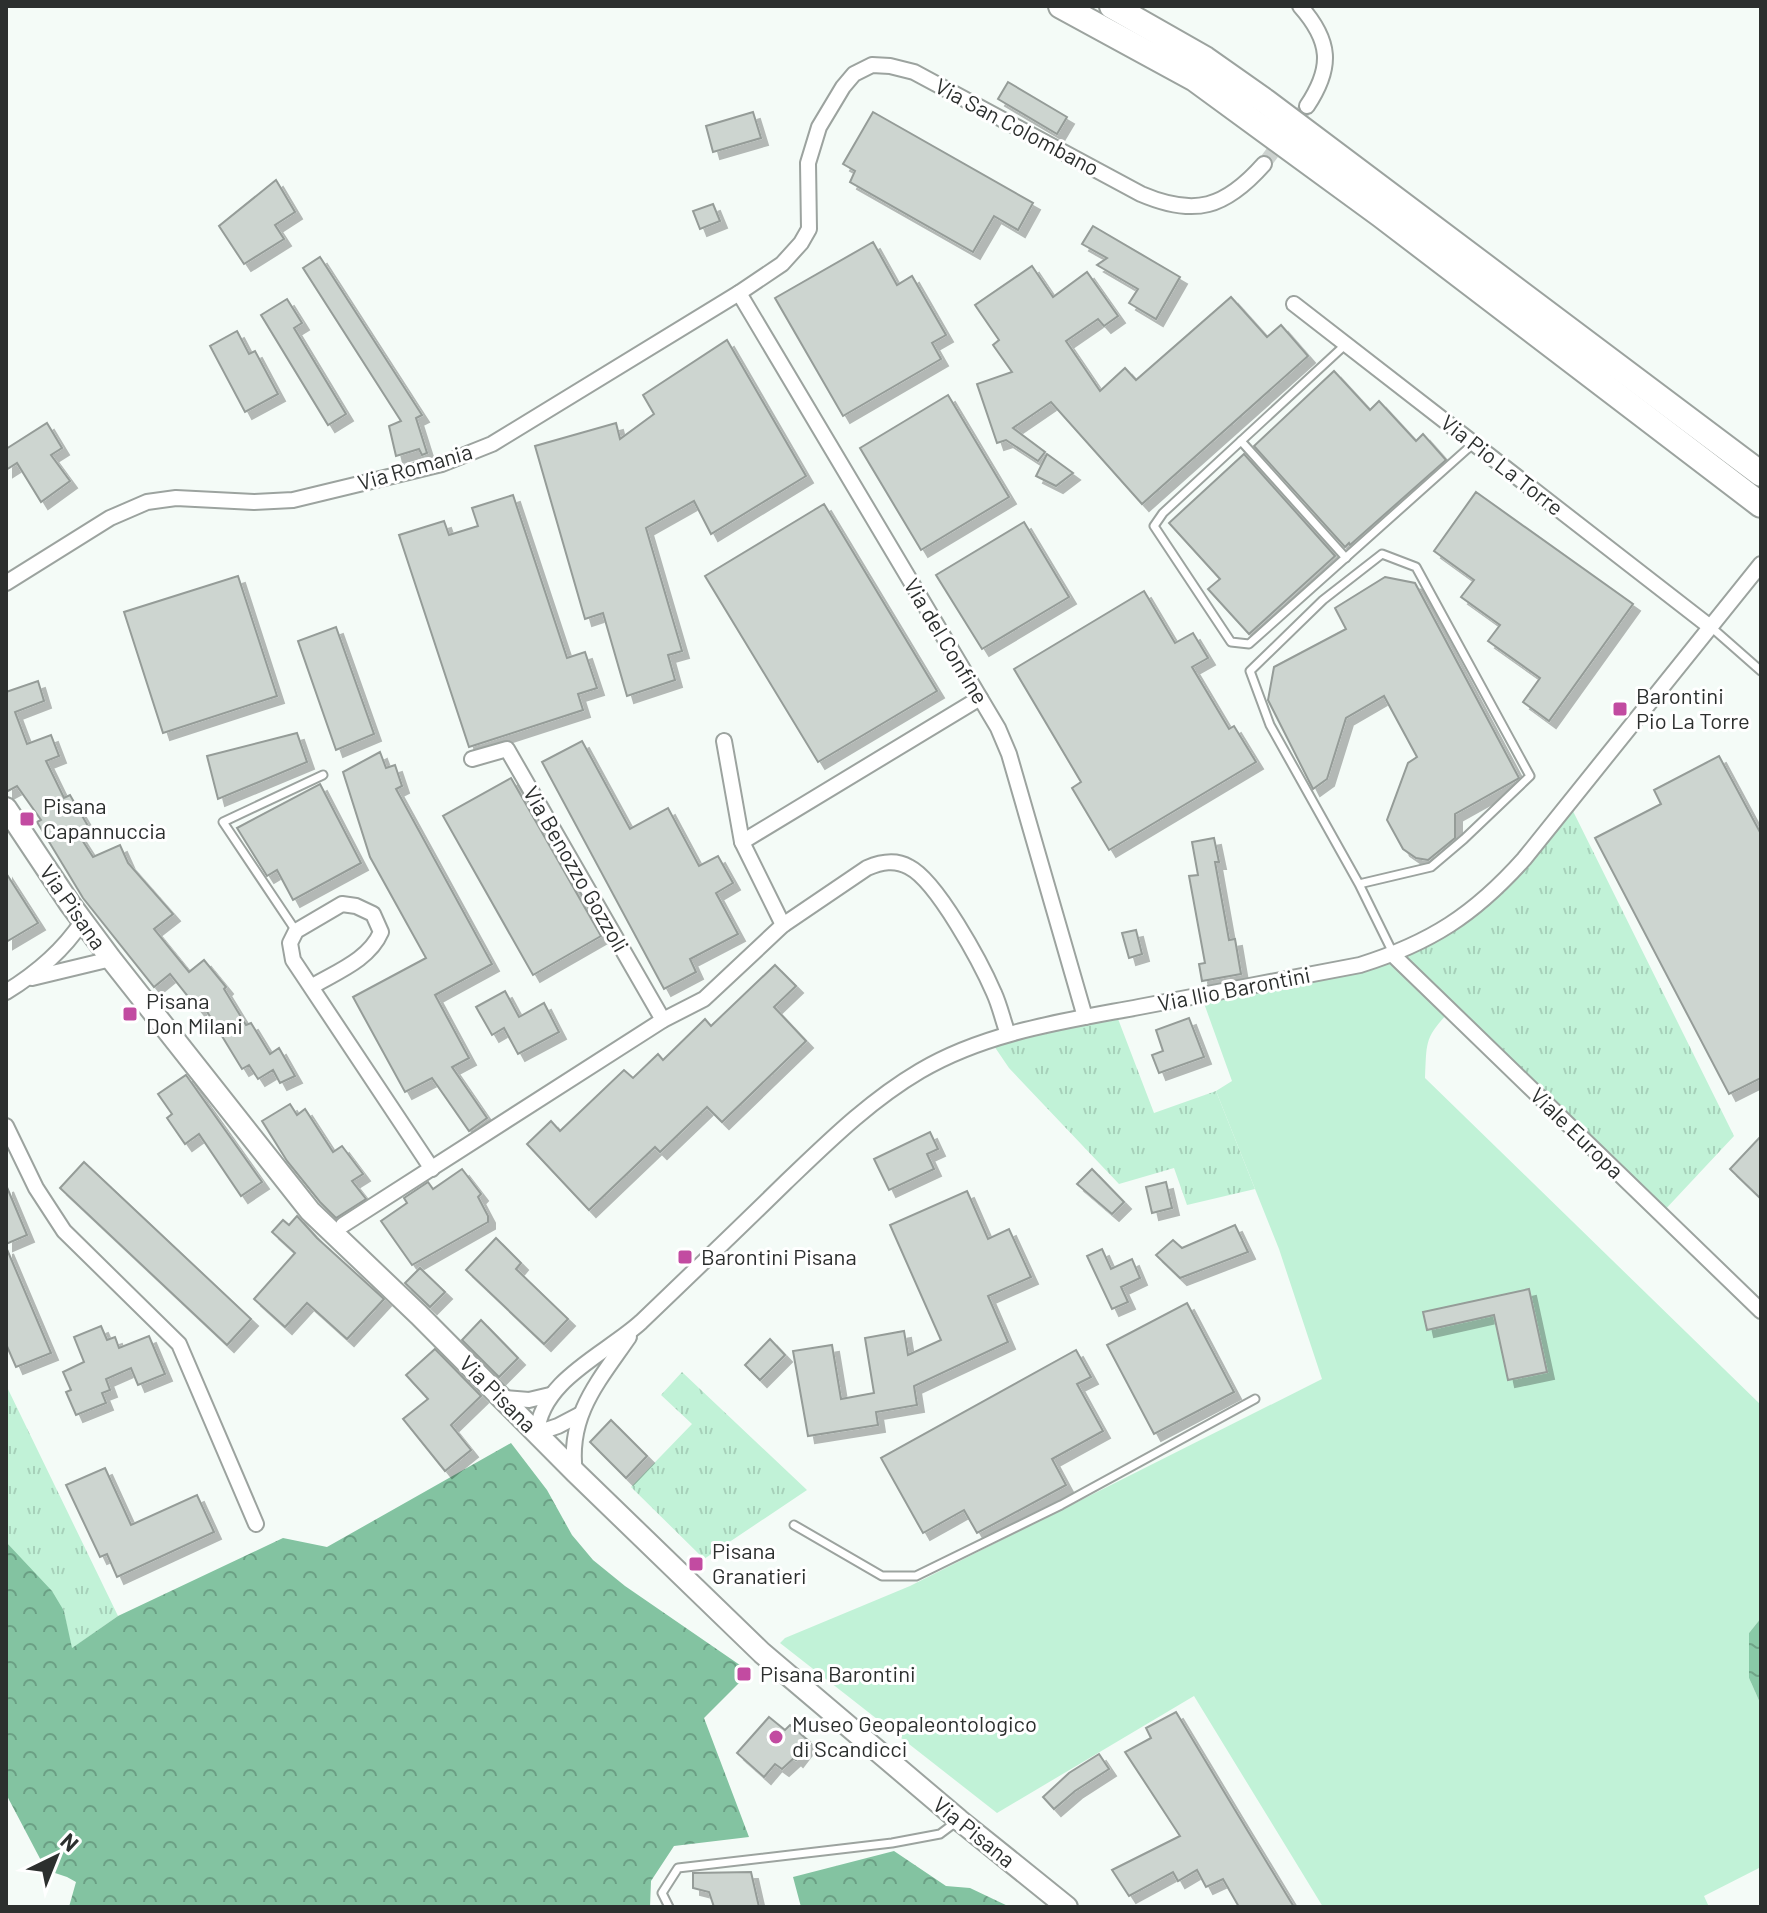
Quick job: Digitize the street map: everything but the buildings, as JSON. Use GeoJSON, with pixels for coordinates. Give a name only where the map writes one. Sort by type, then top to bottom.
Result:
{"type":"FeatureCollection","features":[{"type":"Feature","properties":{"kind":"highway"},"geometry":{"type":"LineString","coordinates":[[1061,6],[1195,79],[1381,215],[1761,505]]}},
{"type":"Feature","properties":{"kind":"highway"},"geometry":{"type":"LineString","coordinates":[[1112,6],[1205,59],[1266,102],[1761,474]]}},
{"type":"Feature","properties":{"kind":"main road","name":"Via Pisana"},"geometry":{"type":"LineString","coordinates":[[6,808],[82,922],[310,1211],[762,1653],[1067,1907]]}},
{"type":"Feature","properties":{"kind":"street"},"geometry":{"type":"LineString","coordinates":[[1300,6],[1321,37],[1327,58],[1324,76],[1307,106]]}},
{"type":"Feature","properties":{"kind":"street","name":"Via San Colombano"},"geometry":{"type":"LineString","coordinates":[[808,163],[819,127],[843,87],[854,74],[872,65],[881,65],[914,72],[1141,194],[1168,205],[1188,207],[1210,204],[1246,184],[1264,164]]}},
{"type":"Feature","properties":{"kind":"street","name":"Via Romania"},"geometry":{"type":"LineString","coordinates":[[6,583],[110,518],[147,502],[176,498],[254,502],[293,500],[442,464],[492,444],[782,264],[807,233],[808,163]]}},
{"type":"Feature","properties":{"kind":"street","name":"Via del Confine"},"geometry":{"type":"LineString","coordinates":[[739,293],[980,698],[1009,754],[1085,1017]]}},
{"type":"Feature","properties":{"kind":"street","name":"Via Pio La Torre"},"geometry":{"type":"LineString","coordinates":[[1294,304],[1709,626]]}},
{"type":"Feature","properties":{"kind":"street","name":"Via Ilio Barontini"},"geometry":{"type":"LineString","coordinates":[[550,1395],[638,1324],[831,1140],[884,1095],[923,1069],[1008,1034],[1360,965],[1429,939],[1459,920],[1512,873],[1761,564]]}},
{"type":"Feature","properties":{"kind":"street"},"geometry":{"type":"LineString","coordinates":[[742,842],[980,698]]}},
{"type":"Feature","properties":{"kind":"street"},"geometry":{"type":"LineString","coordinates":[[724,741],[742,842],[783,925]]}},
{"type":"Feature","properties":{"kind":"street","name":"Via Benozzo Gozzoli"},"geometry":{"type":"LineString","coordinates":[[472,759],[507,749],[663,1020]]}},
{"type":"Feature","properties":{"kind":"street"},"geometry":{"type":"LineString","coordinates":[[343,1225],[663,1020],[704,999],[783,925],[874,865],[886,862],[909,866],[927,880],[994,992],[1008,1034]]}},
{"type":"Feature","properties":{"kind":"street"},"geometry":{"type":"LineString","coordinates":[[311,987],[375,946],[381,932],[373,914],[342,904],[296,931],[290,943],[293,960],[432,1169]]}},
{"type":"Feature","properties":{"kind":"street"},"geometry":{"type":"LineString","coordinates":[[6,992],[28,979],[65,945],[82,922]]}},
{"type":"Feature","properties":{"kind":"street","name":"Viale Europa"},"geometry":{"type":"LineString","coordinates":[[1393,955],[1761,1311]]}},
{"type":"Feature","properties":{"kind":"street"},"geometry":{"type":"LineString","coordinates":[[28,979],[111,959]]}},
{"type":"Feature","properties":{"kind":"street"},"geometry":{"type":"LineString","coordinates":[[6,1126],[36,1188],[64,1231],[179,1344],[256,1524]]}},
{"type":"Feature","properties":{"kind":"street","name":"Via Ilio Barontini"},"geometry":{"type":"LineString","coordinates":[[576,1473],[572,1447],[579,1415],[638,1324]]}},
{"type":"Feature","properties":{"kind":"street"},"geometry":{"type":"LineString","coordinates":[[504,1398],[529,1400],[550,1395]]}},
{"type":"Feature","properties":{"kind":"street"},"geometry":{"type":"LineString","coordinates":[[550,1395],[539,1419],[537,1433],[579,1415]]}},
{"type":"Feature","properties":{"kind":"lane"},"geometry":{"type":"LineString","coordinates":[[1346,344],[1163,513],[1154,526],[1231,642],[1249,644],[1474,443]]}},
{"type":"Feature","properties":{"kind":"lane"},"geometry":{"type":"LineString","coordinates":[[1241,441],[1346,558]]}},
{"type":"Feature","properties":{"kind":"lane"},"geometry":{"type":"LineString","coordinates":[[1359,884],[1431,867],[1530,776],[1416,567],[1382,554],[1323,600],[1250,671],[1270,725],[1359,884],[1393,955]]}},
{"type":"Feature","properties":{"kind":"lane"},"geometry":{"type":"LineString","coordinates":[[1709,626],[1761,671]]}},
{"type":"Feature","properties":{"kind":"lane"},"geometry":{"type":"LineString","coordinates":[[296,931],[223,822],[323,775]]}},
{"type":"Feature","properties":{"kind":"lane"},"geometry":{"type":"LineString","coordinates":[[794,1525],[882,1576],[916,1576],[1061,1505],[1255,1399]]}},
{"type":"Feature","properties":{"kind":"lane"},"geometry":{"type":"LineString","coordinates":[[669,1907],[662,1893],[678,1868],[892,1843],[940,1834],[959,1820]]}},
{"type":"Feature","properties":{"kind":"green space"},"geometry":{"type":"Polygon","coordinates":[[[1569,803],[1734,1136],[1661,1214],[1394,955],[1459,920],[1569,803]]]}},
{"type":"Feature","properties":{"kind":"green space"},"geometry":{"type":"Polygon","coordinates":[[[1393,955],[1451,1010],[1431,1034],[1425,1078],[1761,1405],[1761,1618],[1749,1633],[1749,1678],[1761,1705],[1761,1867],[1704,1896],[1709,1907],[1323,1907],[1194,1696],[997,1813],[780,1643],[785,1638],[910,1586],[1322,1379],[1279,1249],[1216,1091],[1232,1081],[1201,995],[1393,955]]]}},
{"type":"Feature","properties":{"kind":"green space"},"geometry":{"type":"Polygon","coordinates":[[[1115,1011],[1154,1113],[1216,1091],[1255,1189],[1187,1205],[1174,1168],[1119,1184],[1009,1068],[990,1040],[1115,1011]]]}},
{"type":"Feature","properties":{"kind":"green space"},"geometry":{"type":"Polygon","coordinates":[[[682,1372],[807,1490],[704,1559],[631,1487],[692,1424],[661,1395],[682,1372]]]}},
{"type":"Feature","properties":{"kind":"green space"},"geometry":{"type":"Polygon","coordinates":[[[6,1385],[118,1616],[71,1649],[64,1611],[6,1542],[6,1385]]]}},
{"type":"Feature","properties":{"kind":"green space"},"geometry":{"type":"Polygon","coordinates":[[[511,1443],[547,1490],[572,1535],[593,1560],[625,1586],[750,1672],[704,1718],[749,1837],[674,1846],[651,1881],[650,1907],[69,1907],[76,1882],[46,1870],[6,1794],[6,1542],[52,1591],[64,1611],[72,1648],[118,1616],[283,1538],[327,1547],[511,1443]]]}},
{"type":"Feature","properties":{"kind":"green space"},"geometry":{"type":"Polygon","coordinates":[[[894,1851],[946,1886],[970,1888],[1010,1907],[801,1907],[793,1877],[894,1851]]]}},
{"type":"Feature","properties":{"kind":"water"},"geometry":{"type":"Polygon","coordinates":[[[1761,1618],[1761,1705],[1749,1678],[1749,1633],[1761,1618]]]}},
{"type":"Feature","properties":{"kind":"tunnel"},"geometry":{"type":"LineString","coordinates":[[1264,164],[1307,106]]}},
{"type":"Feature","properties":{"kind":"place","name":"Barontini Pio La Torre"},"geometry":{"type":"Point","coordinates":[1620,709]}},
{"type":"Feature","properties":{"kind":"place","name":"Pisana Capannuccia"},"geometry":{"type":"Point","coordinates":[27,819]}},
{"type":"Feature","properties":{"kind":"place","name":"Pisana Don Milani"},"geometry":{"type":"Point","coordinates":[130,1014]}},
{"type":"Feature","properties":{"kind":"place","name":"Barontini Pisana"},"geometry":{"type":"Point","coordinates":[685,1257]}},
{"type":"Feature","properties":{"kind":"place","name":"Pisana Granatieri"},"geometry":{"type":"Point","coordinates":[696,1564]}},
{"type":"Feature","properties":{"kind":"place","name":"Pisana Barontini"},"geometry":{"type":"Point","coordinates":[744,1674]}},
{"type":"Feature","properties":{"kind":"place","name":"Museo Geopaleontologico di Scandicci"},"geometry":{"type":"Point","coordinates":[776,1737]}}]}
